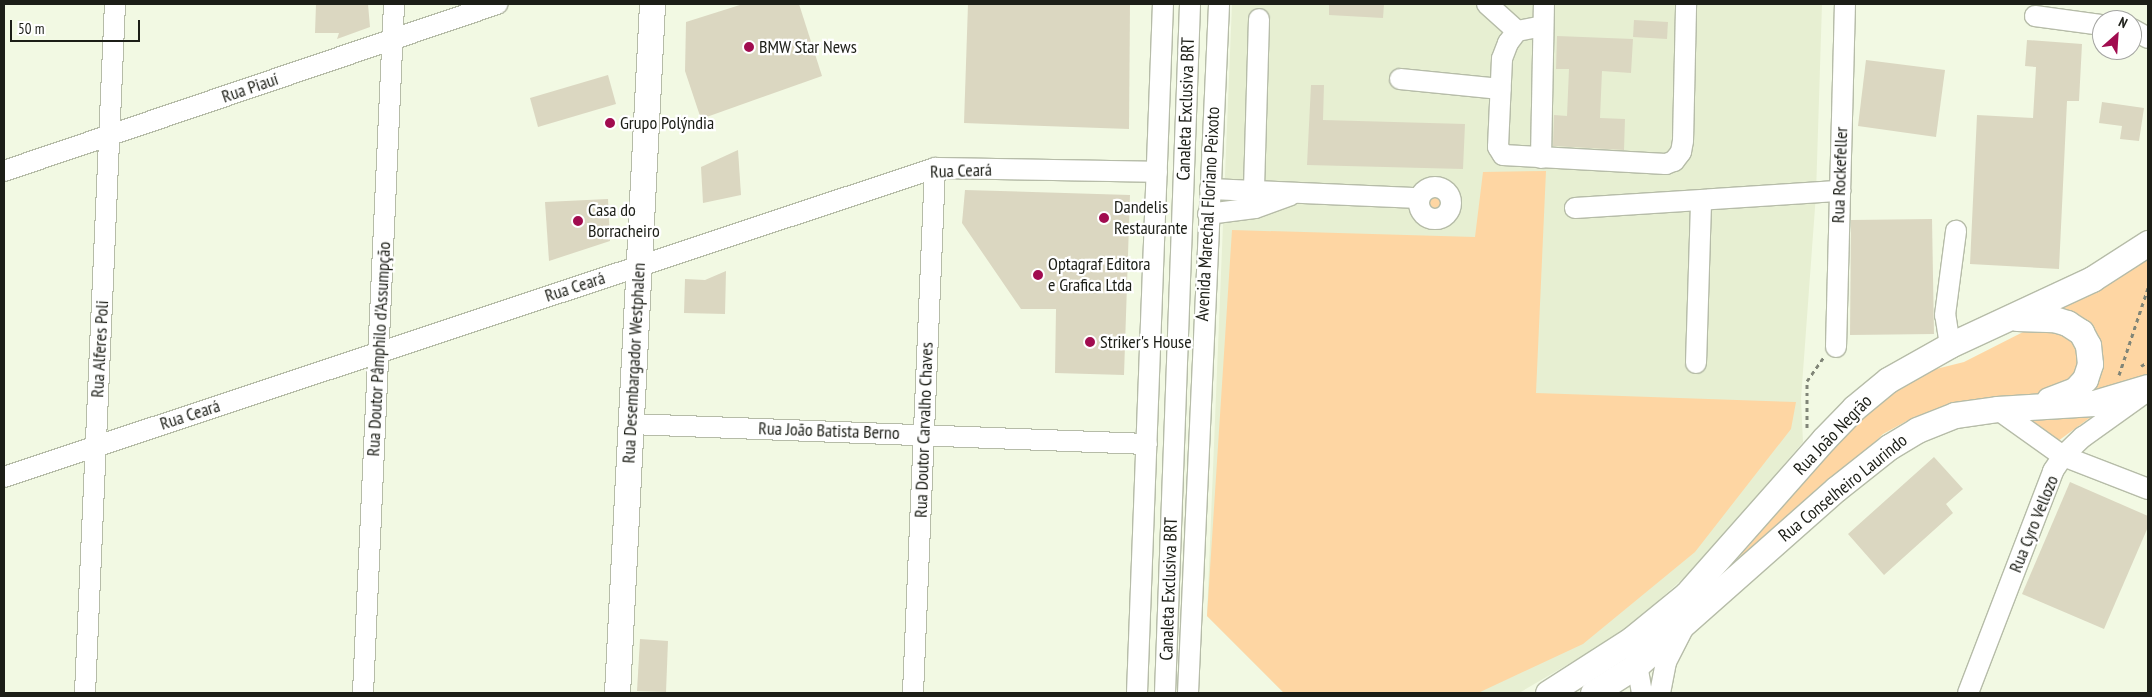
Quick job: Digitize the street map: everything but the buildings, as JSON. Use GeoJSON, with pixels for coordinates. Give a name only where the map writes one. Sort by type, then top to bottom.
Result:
{"type":"FeatureCollection","features":[{"type":"Feature","properties":{"kind":"main road","name":"Rua Desembargador Westphalen"},"geometry":{"type":"LineString","coordinates":[[617,693],[652,4]]}},
{"type":"Feature","properties":{"kind":"main road","name":"Rua João Negrão"},"geometry":{"type":"LineString","coordinates":[[1548,693],[1632,639],[1686,595],[1723,557],[1814,451],[1854,408],[1888,380],[1950,345],[2010,319],[2092,279],[2148,243]]}},
{"type":"Feature","properties":{"kind":"main road"},"geometry":{"type":"LineString","coordinates":[[2008,408],[2075,390],[2085,379],[2090,364],[2088,344],[2081,332],[2067,323],[2054,319],[2010,319]]}},
{"type":"Feature","properties":{"kind":"main road","name":"Rua Conselheiro Laurindo"},"geometry":{"type":"LineString","coordinates":[[1593,693],[1637,665],[1683,628],[1778,540],[1889,447],[1917,430],[1955,415],[2008,408],[2094,402],[2148,389]]}},
{"type":"Feature","properties":{"kind":"street","name":"Rua Alferes Poli"},"geometry":{"type":"LineString","coordinates":[[85,693],[115,4]]}},
{"type":"Feature","properties":{"kind":"street","name":"Rua Doutor Pâmphilo d'Assumpção"},"geometry":{"type":"LineString","coordinates":[[363,693],[394,4]]}},
{"type":"Feature","properties":{"kind":"street","name":"Rua Piauí"},"geometry":{"type":"LineString","coordinates":[[4,171],[497,4]]}},
{"type":"Feature","properties":{"kind":"street"},"geometry":{"type":"LineString","coordinates":[[1138,693],[1163,4]]}},
{"type":"Feature","properties":{"kind":"street","name":"Canaleta Exclusiva BRT"},"geometry":{"type":"LineString","coordinates":[[1166,693],[1190,4]]}},
{"type":"Feature","properties":{"kind":"street","name":"Avenida Marechal Floriano Peixoto"},"geometry":{"type":"LineString","coordinates":[[1188,693],[1197,439],[1219,4]]}},
{"type":"Feature","properties":{"kind":"street"},"geometry":{"type":"LineString","coordinates":[[1541,158],[1544,4]]}},
{"type":"Feature","properties":{"kind":"street"},"geometry":{"type":"LineString","coordinates":[[1543,26],[1517,31],[1508,43],[1502,59],[1498,147],[1503,155],[1512,158],[1666,164],[1674,161],[1683,141],[1686,4]]}},
{"type":"Feature","properties":{"kind":"street","name":"Rua Rockefeller"},"geometry":{"type":"LineString","coordinates":[[1836,347],[1845,4]]}},
{"type":"Feature","properties":{"kind":"street"},"geometry":{"type":"LineString","coordinates":[[1484,5],[1517,31]]}},
{"type":"Feature","properties":{"kind":"street"},"geometry":{"type":"LineString","coordinates":[[2035,16],[2092,24]]}},
{"type":"Feature","properties":{"kind":"street"},"geometry":{"type":"LineString","coordinates":[[1254,188],[1259,19]]}},
{"type":"Feature","properties":{"kind":"street"},"geometry":{"type":"LineString","coordinates":[[1400,79],[1501,89]]}},
{"type":"Feature","properties":{"kind":"street","name":"Rua Ceará"},"geometry":{"type":"LineString","coordinates":[[4,477],[935,168],[1157,172]]}},
{"type":"Feature","properties":{"kind":"street","name":"Rua Doutor Carvalho Chaves"},"geometry":{"type":"LineString","coordinates":[[913,693],[935,168]]}},
{"type":"Feature","properties":{"kind":"street"},"geometry":{"type":"LineString","coordinates":[[1210,189],[1254,188],[1296,194],[1419,198]]}},
{"type":"Feature","properties":{"kind":"street"},"geometry":{"type":"LineString","coordinates":[[1575,208],[1840,191]]}},
{"type":"Feature","properties":{"kind":"street"},"geometry":{"type":"LineString","coordinates":[[1208,214],[1254,208],[1296,194]]}},
{"type":"Feature","properties":{"kind":"street"},"geometry":{"type":"LineString","coordinates":[[1696,363],[1701,201]]}},
{"type":"Feature","properties":{"kind":"street"},"geometry":{"type":"LineString","coordinates":[[1950,345],[1945,315],[1956,232]]}},
{"type":"Feature","properties":{"kind":"street","name":"Rua Cyro Vellozo"},"geometry":{"type":"LineString","coordinates":[[1968,693],[2053,471],[2063,456],[2084,437],[2148,389]]}},
{"type":"Feature","properties":{"kind":"street"},"geometry":{"type":"LineString","coordinates":[[2008,408],[2063,456],[2148,489]]}},
{"type":"Feature","properties":{"kind":"street","name":"Rua João Batista Berno"},"geometry":{"type":"LineString","coordinates":[[631,424],[1147,444]]}},
{"type":"Feature","properties":{"kind":"street","name":"Canaleta Exclusiva BRT"},"geometry":{"type":"LineString","coordinates":[[1173,484],[1197,439]]}},
{"type":"Feature","properties":{"kind":"street"},"geometry":{"type":"LineString","coordinates":[[1660,693],[1666,662],[1683,628]]}},
{"type":"Feature","properties":{"kind":"street"},"geometry":{"type":"LineString","coordinates":[[1632,639],[1642,693]]}},
{"type":"Feature","properties":{"kind":"path"},"geometry":{"type":"LineString","coordinates":[[2119,377],[2120,366],[2141,318],[2148,288]]}},
{"type":"Feature","properties":{"kind":"path"},"geometry":{"type":"LineString","coordinates":[[1814,451],[1806,427],[1807,381],[1812,371],[1836,347]]}},
{"type":"Feature","properties":{"kind":"shaded area"},"geometry":{"type":"Polygon","coordinates":[[[1232,4],[1822,4],[1816,194],[1801,399],[1803,442],[1696,567],[1622,633],[1519,693],[1284,693],[1207,616],[1232,4]]]}},
{"type":"Feature","properties":{"kind":"shaded area"},"geometry":{"type":"Polygon","coordinates":[[[1546,171],[1536,393],[1796,402],[1791,429],[1695,552],[1583,644],[1478,693],[1284,693],[1207,616],[1232,230],[1475,237],[1483,172],[1546,171]]]}},
{"type":"Feature","properties":{"kind":"shaded area"},"geometry":{"type":"Polygon","coordinates":[[[1436,192],[1444,195],[1447,203],[1444,211],[1436,214],[1428,211],[1425,203],[1428,195],[1436,192]]]}},
{"type":"Feature","properties":{"kind":"shaded area"},"geometry":{"type":"Polygon","coordinates":[[[2148,256],[2148,376],[2098,393],[2095,389],[2088,323],[2061,306],[2148,256]]]}},
{"type":"Feature","properties":{"kind":"shaded area"},"geometry":{"type":"Polygon","coordinates":[[[2051,327],[2072,338],[2080,363],[2076,376],[2057,391],[1947,406],[1914,417],[1883,434],[1850,467],[1727,571],[1849,430],[1902,387],[1924,372],[1964,362],[2031,328],[2051,327]]]}},
{"type":"Feature","properties":{"kind":"shaded area"},"geometry":{"type":"Polygon","coordinates":[[[2095,414],[2058,441],[2029,420],[2030,418],[2095,414]]]}},
{"type":"Feature","properties":{"kind":"place","name":"BMW Star News"},"geometry":{"type":"Point","coordinates":[749,47]}},
{"type":"Feature","properties":{"kind":"place","name":"Grupo Polýndia"},"geometry":{"type":"Point","coordinates":[610,123]}},
{"type":"Feature","properties":{"kind":"place","name":"Dandelis Restaurante"},"geometry":{"type":"Point","coordinates":[1104,218]}},
{"type":"Feature","properties":{"kind":"place","name":"Casa do Borracheiro"},"geometry":{"type":"Point","coordinates":[578,221]}},
{"type":"Feature","properties":{"kind":"place","name":"Optagraf Editora e Grafica Ltda"},"geometry":{"type":"Point","coordinates":[1038,275]}},
{"type":"Feature","properties":{"kind":"place","name":"Striker's House"},"geometry":{"type":"Point","coordinates":[1090,342]}}]}
